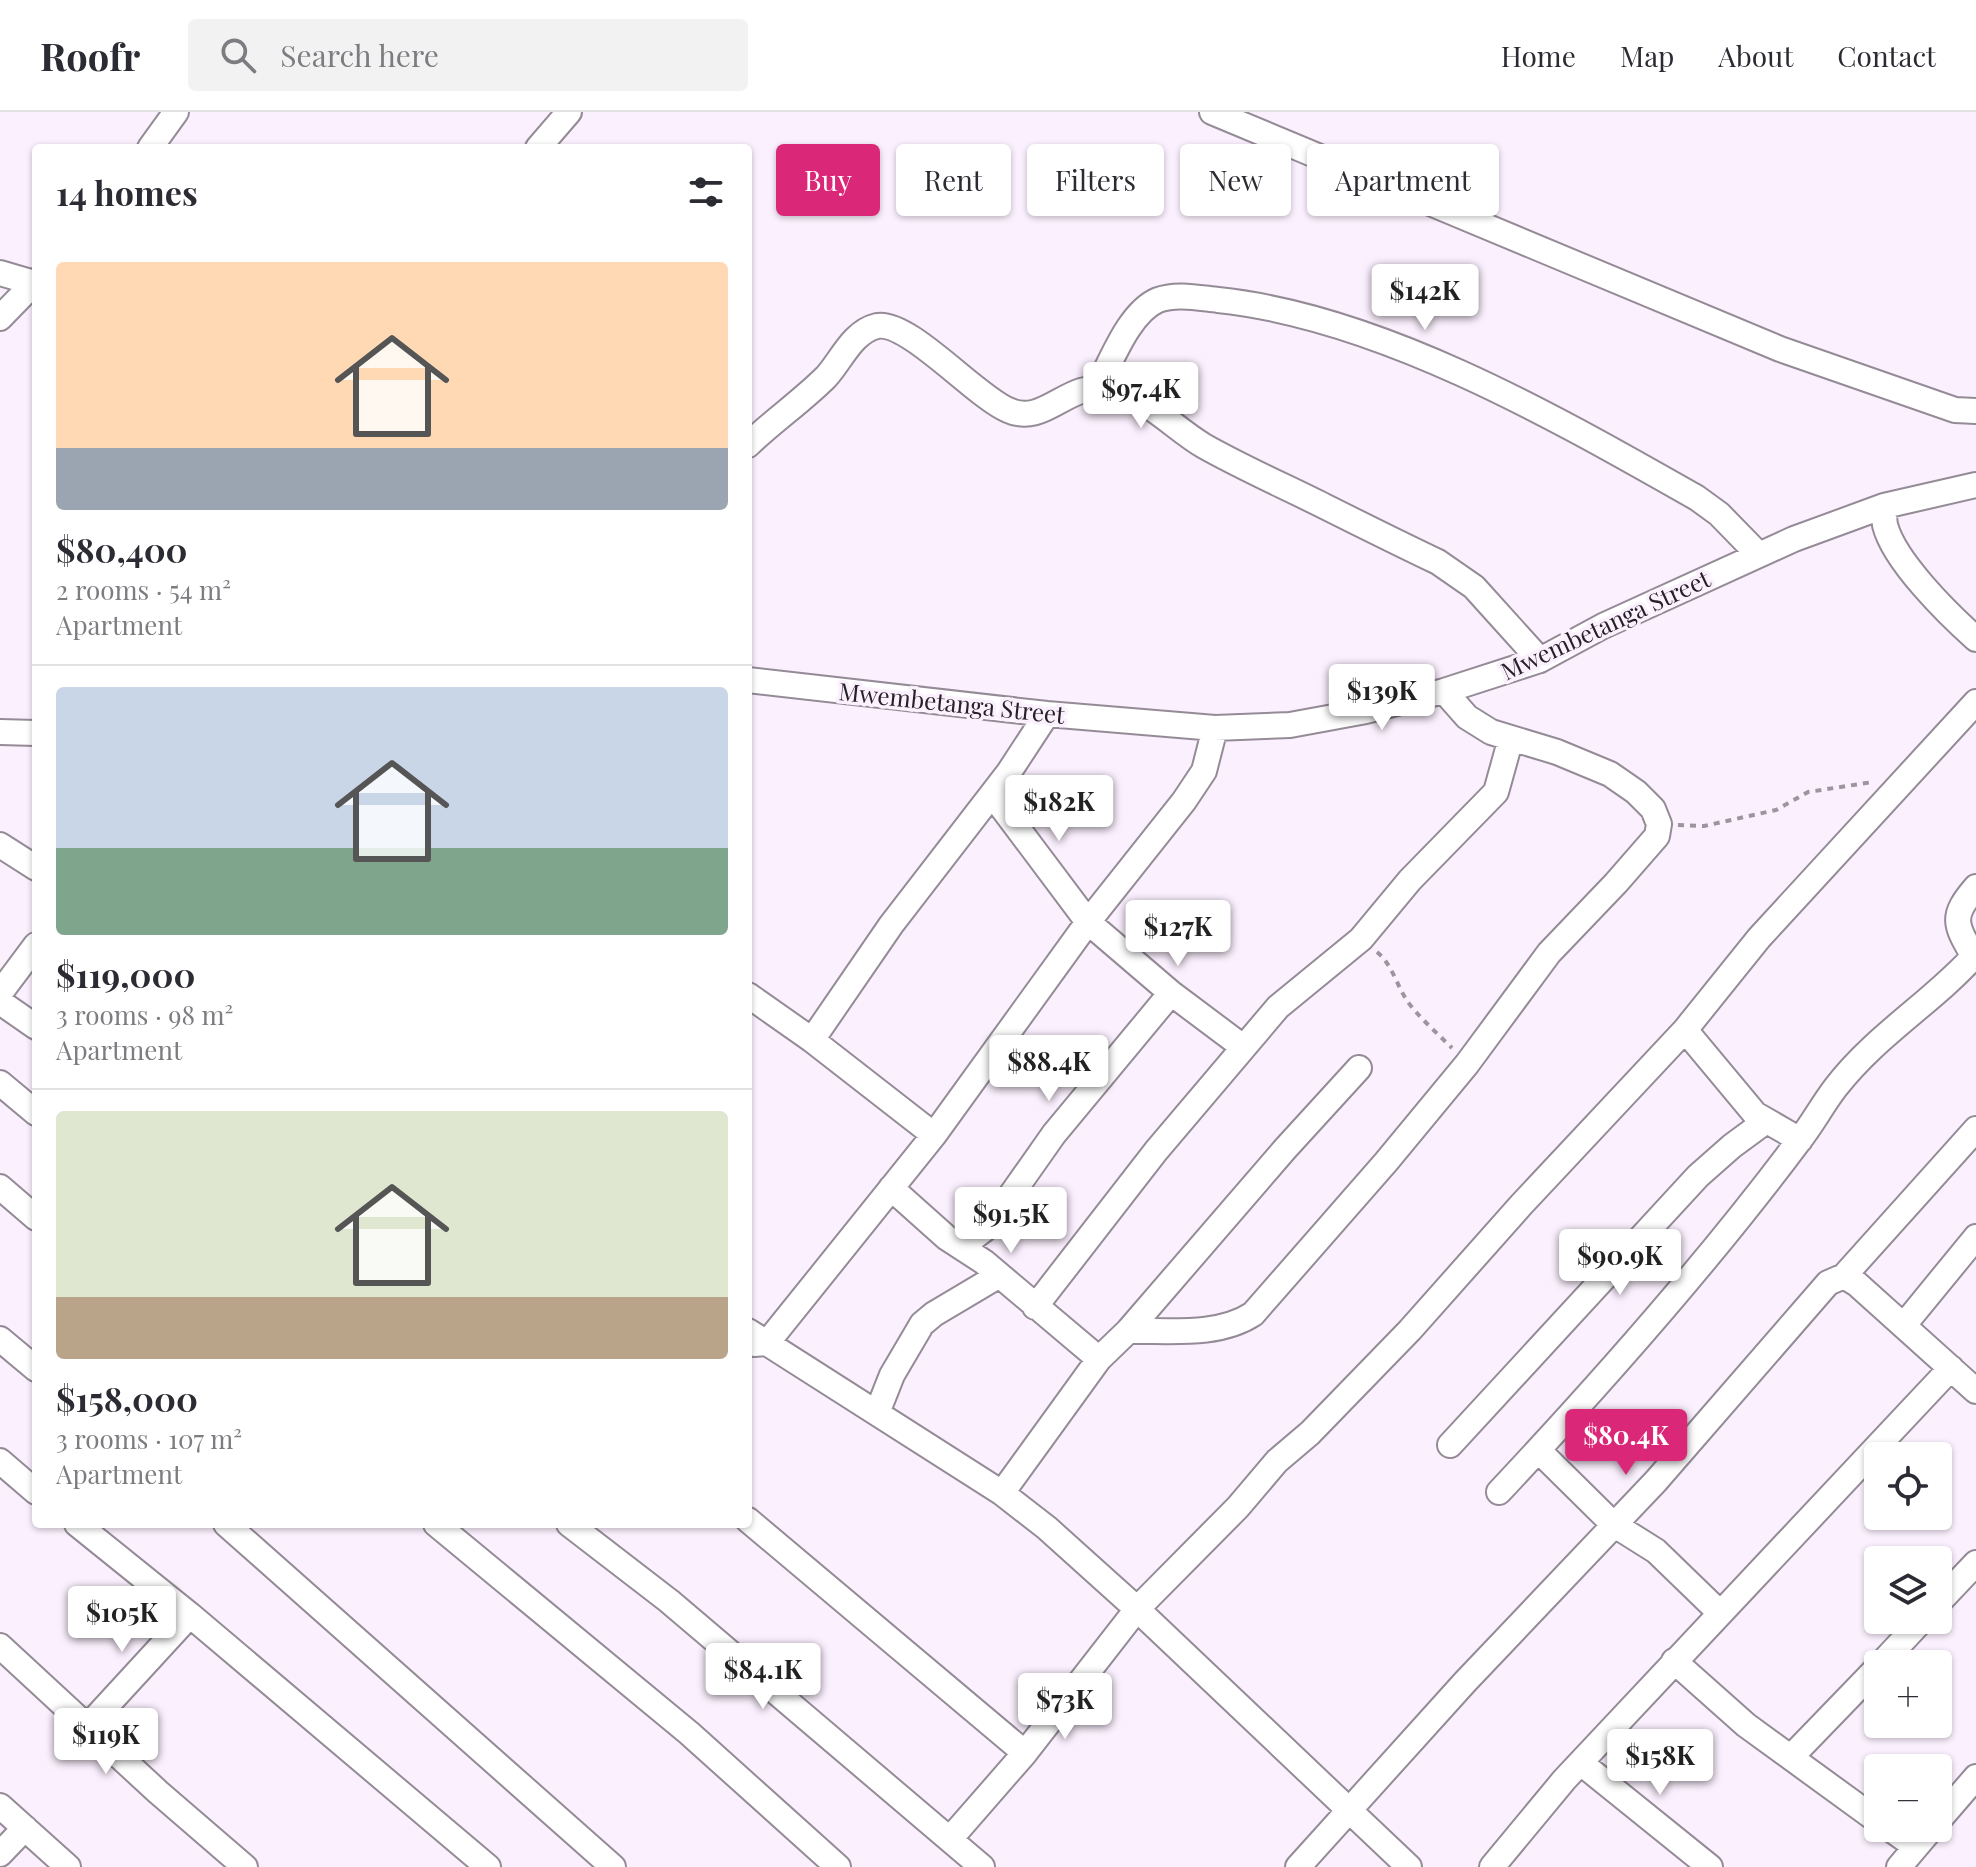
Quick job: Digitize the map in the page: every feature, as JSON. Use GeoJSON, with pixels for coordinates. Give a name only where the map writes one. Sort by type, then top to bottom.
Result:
{"type":"FeatureCollection","features":[{"type":"Feature","properties":{"kind":"street"},"geometry":{"type":"LineString","coordinates":[[153,144],[176,112]]}},
{"type":"Feature","properties":{"kind":"street"},"geometry":{"type":"LineString","coordinates":[[541,144],[569,112]]}},
{"type":"Feature","properties":{"kind":"street"},"geometry":{"type":"LineString","coordinates":[[1212,112],[1780,349],[1955,410],[1976,411]]}},
{"type":"Feature","properties":{"kind":"street"},"geometry":{"type":"LineString","coordinates":[[0,273],[32,281]]}},
{"type":"Feature","properties":{"kind":"street"},"geometry":{"type":"LineString","coordinates":[[0,318],[32,285]]}},
{"type":"Feature","properties":{"kind":"street"},"geometry":{"type":"LineString","coordinates":[[1097,388],[1132,323],[1143,310],[1159,300],[1178,296],[1242,303],[1332,324],[1429,359],[1553,419],[1697,498],[1719,514],[1759,555]]}},
{"type":"Feature","properties":{"kind":"street"},"geometry":{"type":"LineString","coordinates":[[752,441],[826,376],[863,333],[877,326],[893,327],[910,336],[978,391],[1009,411],[1028,415],[1050,408],[1080,391],[1097,388],[1119,392],[1148,406],[1203,445],[1438,562],[1474,587],[1540,660]]}},
{"type":"Feature","properties":{"kind":"street","name":"Mwembetanga Street"},"geometry":{"type":"LineString","coordinates":[[752,680],[1047,714],[1215,728],[1290,725],[1366,711],[1444,691],[1540,660],[1603,626],[1759,555],[1884,506],[1976,485]]}},
{"type":"Feature","properties":{"kind":"street"},"geometry":{"type":"LineString","coordinates":[[1884,506],[1885,524],[1912,571],[1936,602],[1976,639]]}},
{"type":"Feature","properties":{"kind":"street"},"geometry":{"type":"LineString","coordinates":[[1128,1331],[1221,1328],[1240,1323],[1253,1314],[1467,1064],[1549,953],[1657,836],[1659,824],[1653,809],[1636,792],[1610,774],[1557,752],[1491,732],[1467,717],[1444,691]]}},
{"type":"Feature","properties":{"kind":"street"},"geometry":{"type":"LineString","coordinates":[[950,1839],[1025,1753],[1137,1609],[1238,1507],[1277,1461],[1310,1433],[1410,1330],[1521,1205],[1685,1030],[1759,938],[1976,702]]}},
{"type":"Feature","properties":{"kind":"street"},"geometry":{"type":"LineString","coordinates":[[812,1040],[891,925],[992,794],[1047,714]]}},
{"type":"Feature","properties":{"kind":"street"},"geometry":{"type":"LineString","coordinates":[[1215,728],[1204,771],[1184,801],[1088,922],[934,1135],[891,1188],[754,1339],[1002,1493],[1047,1528],[1409,1867]]}},
{"type":"Feature","properties":{"kind":"street"},"geometry":{"type":"LineString","coordinates":[[0,732],[32,733]]}},
{"type":"Feature","properties":{"kind":"street"},"geometry":{"type":"LineString","coordinates":[[1035,1307],[1156,1151],[1278,1007],[1361,939],[1410,880],[1496,792],[1511,738]]}},
{"type":"Feature","properties":{"kind":"street"},"geometry":{"type":"LineString","coordinates":[[992,794],[1088,922],[1171,993],[1243,1047]]}},
{"type":"Feature","properties":{"kind":"street"},"geometry":{"type":"LineString","coordinates":[[0,845],[32,865]]}},
{"type":"Feature","properties":{"kind":"street"},"geometry":{"type":"LineString","coordinates":[[1499,1492],[1706,1260],[1800,1140],[1836,1087],[1872,1047],[1908,1014],[1938,993],[1975,956],[1959,931],[1956,916],[1962,903],[1976,887]]}},
{"type":"Feature","properties":{"kind":"street"},"geometry":{"type":"LineString","coordinates":[[0,993],[32,950]]}},
{"type":"Feature","properties":{"kind":"street"},"geometry":{"type":"LineString","coordinates":[[961,1247],[990,1225],[1054,1134],[1171,993]]}},
{"type":"Feature","properties":{"kind":"street"},"geometry":{"type":"LineString","coordinates":[[752,998],[812,1040],[934,1135]]}},
{"type":"Feature","properties":{"kind":"street"},"geometry":{"type":"LineString","coordinates":[[0,1002],[32,1024]]}},
{"type":"Feature","properties":{"kind":"street"},"geometry":{"type":"LineString","coordinates":[[1685,1030],[1755,1114],[1800,1140]]}},
{"type":"Feature","properties":{"kind":"street"},"geometry":{"type":"LineString","coordinates":[[1002,1493],[1099,1359],[1128,1331],[1359,1068]]}},
{"type":"Feature","properties":{"kind":"street"},"geometry":{"type":"LineString","coordinates":[[0,1083],[32,1110]]}},
{"type":"Feature","properties":{"kind":"street"},"geometry":{"type":"LineString","coordinates":[[1450,1445],[1698,1176],[1766,1121]]}},
{"type":"Feature","properties":{"kind":"street"},"geometry":{"type":"LineString","coordinates":[[1298,1867],[1656,1481],[1828,1283],[1844,1276],[1976,1129]]}},
{"type":"Feature","properties":{"kind":"street"},"geometry":{"type":"LineString","coordinates":[[0,1187],[32,1215]]}},
{"type":"Feature","properties":{"kind":"street"},"geometry":{"type":"LineString","coordinates":[[891,1188],[947,1238],[984,1262],[1099,1359]]}},
{"type":"Feature","properties":{"kind":"street"},"geometry":{"type":"LineString","coordinates":[[1904,1325],[1976,1237]]}},
{"type":"Feature","properties":{"kind":"street"},"geometry":{"type":"LineString","coordinates":[[877,1413],[892,1375],[922,1324],[998,1276]]}},
{"type":"Feature","properties":{"kind":"street"},"geometry":{"type":"LineString","coordinates":[[1844,1276],[1904,1325],[1976,1391]]}},
{"type":"Feature","properties":{"kind":"street"},"geometry":{"type":"LineString","coordinates":[[0,1339],[32,1366]]}},
{"type":"Feature","properties":{"kind":"street"},"geometry":{"type":"LineString","coordinates":[[1492,1867],[1581,1763],[1719,1612],[1951,1368]]}},
{"type":"Feature","properties":{"kind":"street"},"geometry":{"type":"LineString","coordinates":[[1538,1450],[1613,1524],[1656,1551],[1719,1612]]}},
{"type":"Feature","properties":{"kind":"street"},"geometry":{"type":"LineString","coordinates":[[0,1461],[32,1489]]}},
{"type":"Feature","properties":{"kind":"street"},"geometry":{"type":"LineString","coordinates":[[752,1523],[1025,1753]]}},
{"type":"Feature","properties":{"kind":"street"},"geometry":{"type":"LineString","coordinates":[[83,1528],[488,1867]]}},
{"type":"Feature","properties":{"kind":"street"},"geometry":{"type":"LineString","coordinates":[[231,1528],[613,1867]]}},
{"type":"Feature","properties":{"kind":"street"},"geometry":{"type":"LineString","coordinates":[[441,1528],[689,1733],[838,1867]]}},
{"type":"Feature","properties":{"kind":"street"},"geometry":{"type":"LineString","coordinates":[[574,1528],[669,1601],[982,1867]]}},
{"type":"Feature","properties":{"kind":"street"},"geometry":{"type":"LineString","coordinates":[[1952,1588],[1976,1563]]}},
{"type":"Feature","properties":{"kind":"street"},"geometry":{"type":"LineString","coordinates":[[88,1726],[190,1615]]}},
{"type":"Feature","properties":{"kind":"street"},"geometry":{"type":"LineString","coordinates":[[1895,1650],[1909,1634]]}},
{"type":"Feature","properties":{"kind":"street"},"geometry":{"type":"LineString","coordinates":[[0,1646],[158,1792],[245,1867]]}},
{"type":"Feature","properties":{"kind":"street"},"geometry":{"type":"LineString","coordinates":[[1674,1661],[1746,1725],[1864,1810]]}},
{"type":"Feature","properties":{"kind":"street"},"geometry":{"type":"LineString","coordinates":[[1792,1756],[1864,1682]]}},
{"type":"Feature","properties":{"kind":"street"},"geometry":{"type":"LineString","coordinates":[[1581,1763],[1710,1867]]}},
{"type":"Feature","properties":{"kind":"street"},"geometry":{"type":"LineString","coordinates":[[1952,1805],[1976,1777]]}},
{"type":"Feature","properties":{"kind":"street"},"geometry":{"type":"LineString","coordinates":[[0,1806],[68,1867]]}},
{"type":"Feature","properties":{"kind":"street"},"geometry":{"type":"LineString","coordinates":[[0,1854],[25,1828]]}},
{"type":"Feature","properties":{"kind":"street"},"geometry":{"type":"LineString","coordinates":[[1909,1842],[1916,1847]]}},
{"type":"Feature","properties":{"kind":"street"},"geometry":{"type":"LineString","coordinates":[[1899,1867],[1920,1842]]}},
{"type":"Feature","properties":{"kind":"path"},"geometry":{"type":"LineString","coordinates":[[1659,824],[1704,826],[1776,810],[1808,792],[1909,775]]}},
{"type":"Feature","properties":{"kind":"path"},"geometry":{"type":"LineString","coordinates":[[1361,939],[1390,966],[1398,987],[1411,1006],[1467,1064]]}}]}
